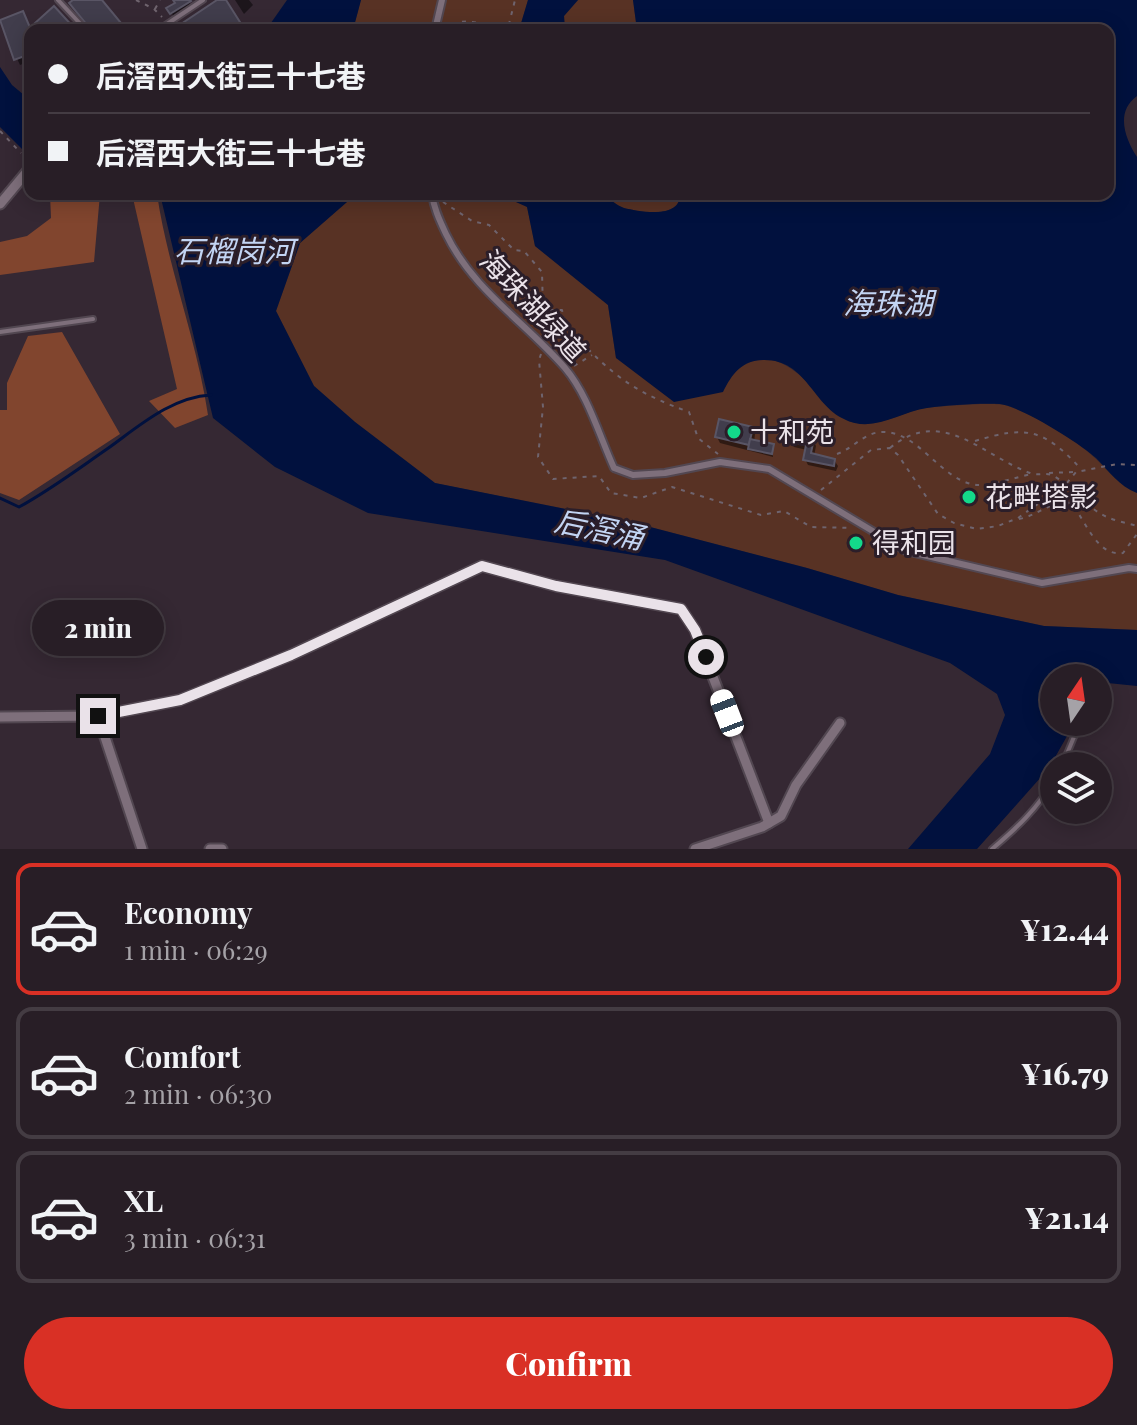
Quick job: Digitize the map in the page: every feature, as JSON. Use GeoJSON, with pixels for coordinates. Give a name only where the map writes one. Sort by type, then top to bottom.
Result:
{"type":"FeatureCollection","features":[{"type":"Feature","properties":{"kind":"street"},"geometry":{"type":"LineString","coordinates":[[436,24],[442,0]]}},
{"type":"Feature","properties":{"kind":"street"},"geometry":{"type":"LineString","coordinates":[[0,204],[24,175]]}},
{"type":"Feature","properties":{"kind":"street","name":"海珠湖绿道"},"geometry":{"type":"LineString","coordinates":[[433,200],[457,257],[486,292],[567,370],[614,468],[633,475],[665,473],[720,462],[769,469],[906,551],[1042,583],[1137,569]]}},
{"type":"Feature","properties":{"kind":"street"},"geometry":{"type":"LineString","coordinates":[[0,717],[98,716],[180,700],[291,655],[482,566],[556,586],[681,609],[695,630],[769,823]]}},
{"type":"Feature","properties":{"kind":"street"},"geometry":{"type":"LineString","coordinates":[[98,716],[142,849]]}},
{"type":"Feature","properties":{"kind":"street"},"geometry":{"type":"LineString","coordinates":[[695,849],[781,816],[796,785],[840,723]]}},
{"type":"Feature","properties":{"kind":"street"},"geometry":{"type":"LineString","coordinates":[[210,849],[222,849]]}},
{"type":"Feature","properties":{"kind":"lane"},"geometry":{"type":"LineString","coordinates":[[58,0],[80,24]]}},
{"type":"Feature","properties":{"kind":"lane"},"geometry":{"type":"LineString","coordinates":[[168,24],[203,0]]}},
{"type":"Feature","properties":{"kind":"lane"},"geometry":{"type":"LineString","coordinates":[[0,332],[93,319]]}},
{"type":"Feature","properties":{"kind":"lane"},"geometry":{"type":"LineString","coordinates":[[992,849],[1040,802]]}},
{"type":"Feature","properties":{"kind":"path"},"geometry":{"type":"LineString","coordinates":[[136,0],[154,9],[168,24]]}},
{"type":"Feature","properties":{"kind":"path"},"geometry":{"type":"LineString","coordinates":[[154,9],[160,0]]}},
{"type":"Feature","properties":{"kind":"path"},"geometry":{"type":"LineString","coordinates":[[509,24],[515,0]]}},
{"type":"Feature","properties":{"kind":"path"},"geometry":{"type":"LineString","coordinates":[[451,24],[473,20],[484,24]]}},
{"type":"Feature","properties":{"kind":"path"},"geometry":{"type":"LineString","coordinates":[[0,131],[21,153]]}},
{"type":"Feature","properties":{"kind":"path"},"geometry":{"type":"LineString","coordinates":[[441,200],[472,221],[489,225],[514,250],[524,251],[542,272],[543,310],[562,310],[565,327],[618,379],[689,412],[698,438],[717,451],[720,462]]}},
{"type":"Feature","properties":{"kind":"path"},"geometry":{"type":"LineString","coordinates":[[567,370],[593,355]]}},
{"type":"Feature","properties":{"kind":"path"},"geometry":{"type":"LineString","coordinates":[[973,441],[1009,430],[1034,434],[1059,445],[1082,470]]}},
{"type":"Feature","properties":{"kind":"path"},"geometry":{"type":"LineString","coordinates":[[814,496],[871,450],[890,448],[903,438],[939,431],[973,441],[1033,474]]}},
{"type":"Feature","properties":{"kind":"path"},"geometry":{"type":"LineString","coordinates":[[837,454],[847,451],[864,437],[881,432],[903,438],[956,477],[978,485],[1033,474],[1076,472],[1117,464],[1137,465]]}},
{"type":"Feature","properties":{"kind":"path"},"geometry":{"type":"LineString","coordinates":[[890,448],[938,514],[954,523],[977,529],[998,526],[1018,518],[1066,484],[1076,472]]}},
{"type":"Feature","properties":{"kind":"path"},"geometry":{"type":"LineString","coordinates":[[1049,473],[1105,517],[1137,526]]}},
{"type":"Feature","properties":{"kind":"path"},"geometry":{"type":"LineString","coordinates":[[1018,518],[1021,520],[1062,502],[1071,503],[1103,550],[1113,554],[1123,553],[1137,534]]}},
{"type":"Feature","properties":{"kind":"shaded area"},"geometry":{"type":"Polygon","coordinates":[[[361,0],[528,0],[521,24],[355,24],[361,0]]]}},
{"type":"Feature","properties":{"kind":"shaded area"},"geometry":{"type":"Polygon","coordinates":[[[578,0],[633,0],[636,24],[565,24],[564,16],[578,0]]]}},
{"type":"Feature","properties":{"kind":"shaded area"},"geometry":{"type":"Polygon","coordinates":[[[50,200],[99,200],[94,262],[0,275],[0,242],[27,236],[51,218],[50,200]]]}},
{"type":"Feature","properties":{"kind":"shaded area"},"geometry":{"type":"Polygon","coordinates":[[[133,200],[158,200],[208,415],[175,428],[149,401],[177,389],[133,200]]]}},
{"type":"Feature","properties":{"kind":"shaded area"},"geometry":{"type":"Polygon","coordinates":[[[489,200],[527,206],[535,246],[608,305],[616,358],[730,377],[744,365],[771,360],[796,372],[843,418],[859,423],[878,422],[925,408],[990,404],[1016,409],[1053,427],[1086,450],[1119,482],[1137,493],[1137,630],[1044,626],[898,595],[631,522],[435,483],[355,422],[314,386],[276,311],[300,243],[347,202],[489,200]]]}},
{"type":"Feature","properties":{"kind":"shaded area"},"geometry":{"type":"Polygon","coordinates":[[[612,200],[679,200],[674,207],[658,212],[622,207],[612,200]]]}},
{"type":"Feature","properties":{"kind":"shaded area"},"geometry":{"type":"Polygon","coordinates":[[[62,332],[120,434],[19,500],[0,493],[0,410],[7,410],[7,383],[28,336],[62,332]]]}},
{"type":"Feature","properties":{"kind":"water"},"geometry":{"type":"Polygon","coordinates":[[[287,0],[361,0],[355,24],[270,24],[287,0]]]}},
{"type":"Feature","properties":{"kind":"water"},"geometry":{"type":"Polygon","coordinates":[[[528,0],[578,0],[564,16],[565,24],[521,24],[528,0]]]}},
{"type":"Feature","properties":{"kind":"water","name":"海珠湖"},"geometry":{"type":"Polygon","coordinates":[[[633,0],[1137,0],[1137,96],[1126,110],[1124,125],[1137,157],[1137,493],[1120,482],[1088,451],[1064,435],[1021,411],[1000,404],[927,408],[886,421],[855,423],[833,412],[789,367],[763,360],[749,362],[738,369],[723,392],[674,402],[616,358],[608,305],[535,246],[527,207],[516,202],[489,200],[612,200],[631,210],[658,212],[674,207],[679,200],[1114,200],[1114,24],[636,24],[633,0]]]}},
{"type":"Feature","properties":{"kind":"water"},"geometry":{"type":"Polygon","coordinates":[[[0,67],[12,85],[24,95],[24,151],[0,127],[0,67]]]}},
{"type":"Feature","properties":{"kind":"water","name":"石榴岗河"},"geometry":{"type":"Polygon","coordinates":[[[161,200],[352,200],[300,243],[276,311],[314,386],[355,422],[435,483],[631,522],[898,595],[1044,626],[1137,630],[1137,686],[1112,683],[1112,664],[1040,664],[1040,736],[1067,736],[1058,752],[1040,752],[1040,778],[977,849],[908,849],[990,754],[1005,715],[997,694],[950,663],[665,560],[368,513],[275,467],[213,418],[161,200]]]}},
{"type":"Feature","properties":{"kind":"building"},"geometry":{"type":"Polygon","coordinates":[[[73,0],[102,0],[122,24],[86,24],[69,3],[73,0]]]}},
{"type":"Feature","properties":{"kind":"building"},"geometry":{"type":"Polygon","coordinates":[[[173,0],[191,1],[170,14],[166,8],[175,3],[173,0]]]}},
{"type":"Feature","properties":{"kind":"building"},"geometry":{"type":"Polygon","coordinates":[[[217,0],[226,0],[241,24],[181,24],[217,0]]]}},
{"type":"Feature","properties":{"kind":"building"},"geometry":{"type":"Polygon","coordinates":[[[54,6],[70,24],[36,24],[54,6]]]}},
{"type":"Feature","properties":{"kind":"building"},"geometry":{"type":"Polygon","coordinates":[[[23,11],[28,24],[24,24],[24,56],[14,60],[0,20],[23,11]]]}},
{"type":"Feature","properties":{"kind":"building","name":"十和苑"},"geometry":{"type":"Polygon","coordinates":[[[719,419],[753,427],[749,445],[715,437],[719,419]]]}},
{"type":"Feature","properties":{"kind":"building"},"geometry":{"type":"Polygon","coordinates":[[[790,433],[814,438],[811,453],[835,459],[834,466],[803,460],[806,445],[788,441],[790,433]]]}},
{"type":"Feature","properties":{"kind":"building"},"geometry":{"type":"Polygon","coordinates":[[[750,439],[774,444],[772,454],[748,449],[750,439]]]}},
{"type":"Feature","properties":{"kind":"waterway"},"geometry":{"type":"LineString","coordinates":[[0,498],[19,507],[156,414],[182,401],[211,395]]}},
{"type":"Feature","properties":{"kind":"place","name":"十和苑"},"geometry":{"type":"Point","coordinates":[734,432]}},
{"type":"Feature","properties":{"kind":"place","name":"花畔塔影"},"geometry":{"type":"Point","coordinates":[969,497]}},
{"type":"Feature","properties":{"kind":"place","name":"得和园"},"geometry":{"type":"Point","coordinates":[856,543]}},
{"type":"Feature","properties":{"kind":"route"},"geometry":{"type":"LineString","coordinates":[[98,716],[180,700],[291,655],[482,566],[556,586],[681,609],[695,630],[706,657]]}},
{"type":"Feature","properties":{"kind":"water label","name":"后滘涌"},"geometry":{"type":"Point","coordinates":[599,530]}}]}
